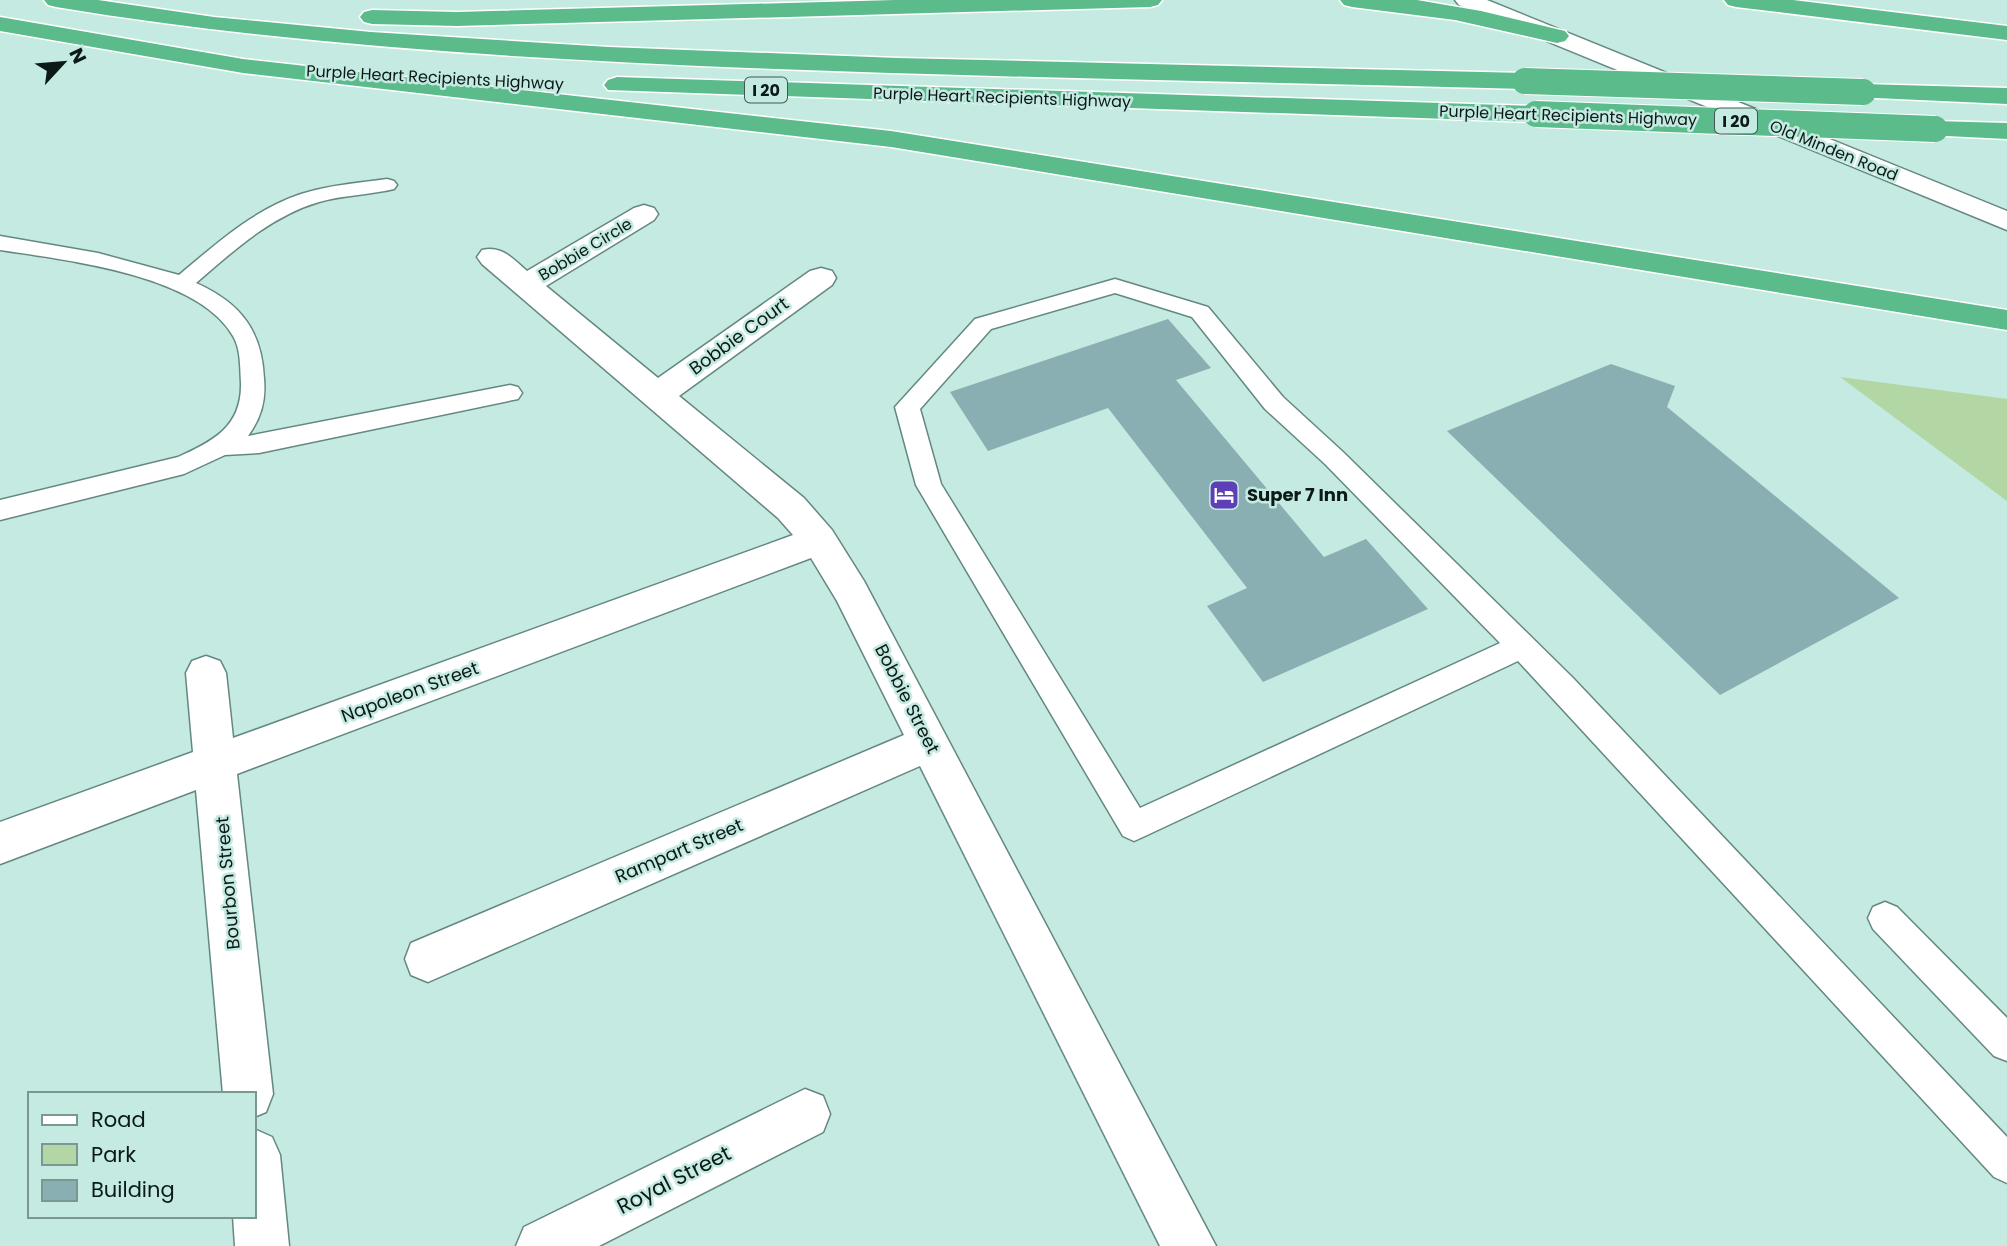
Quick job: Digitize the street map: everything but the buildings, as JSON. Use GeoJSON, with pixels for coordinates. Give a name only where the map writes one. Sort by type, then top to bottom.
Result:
{"type":"FeatureCollection","features":[{"type":"Feature","properties":{"kind":"highway","name":"Purple Heart Recipients Highway"},"geometry":{"type":"LineString","coordinates":[[56,0],[191,23],[439,47],[1041,71],[1525,81],[2007,96]]}},
{"type":"Feature","properties":{"kind":"highway"},"geometry":{"type":"LineString","coordinates":[[129,0],[268,14],[457,19],[1150,0]]}},
{"type":"Feature","properties":{"kind":"highway"},"geometry":{"type":"LineString","coordinates":[[1352,0],[1425,6],[1557,36]]}},
{"type":"Feature","properties":{"kind":"highway"},"geometry":{"type":"LineString","coordinates":[[1736,0],[2007,33]]}},
{"type":"Feature","properties":{"kind":"highway","name":"Purple Heart Recipients Highway"},"geometry":{"type":"LineString","coordinates":[[0,24],[243,66],[475,80],[2007,131]]}},
{"type":"Feature","properties":{"kind":"highway"},"geometry":{"type":"LineString","coordinates":[[243,66],[891,139],[2007,320]]}},
{"type":"Feature","properties":{"kind":"street","name":"Old Minden Road"},"geometry":{"type":"LineString","coordinates":[[1482,2],[1557,36],[2007,221]]}},
{"type":"Feature","properties":{"kind":"street","name":"Bobbie Circle"},"geometry":{"type":"LineString","coordinates":[[526,285],[644,214]]}},
{"type":"Feature","properties":{"kind":"street","name":"Bobbie Street"},"geometry":{"type":"LineString","coordinates":[[492,257],[791,508],[819,540],[836,565],[1189,1246]]}},
{"type":"Feature","properties":{"kind":"street","name":"Bobbie Court"},"geometry":{"type":"LineString","coordinates":[[657,395],[821,278]]}},
{"type":"Feature","properties":{"kind":"street","name":"Napoleon Street"},"geometry":{"type":"LineString","coordinates":[[0,843],[819,540]]}},
{"type":"Feature","properties":{"kind":"street","name":"Bourbon Street"},"geometry":{"type":"LineString","coordinates":[[206,673],[248,1092]]}},
{"type":"Feature","properties":{"kind":"street","name":"Rampart Street"},"geometry":{"type":"LineString","coordinates":[[428,959],[929,743]]}},
{"type":"Feature","properties":{"kind":"street","name":"Royal Street"},"geometry":{"type":"LineString","coordinates":[[543,1246],[805,1114]]}},
{"type":"Feature","properties":{"kind":"street"},"geometry":{"type":"LineString","coordinates":[[256,1178],[262,1246]]}},
{"type":"Feature","properties":{"kind":"lane"},"geometry":{"type":"LineString","coordinates":[[184,283],[238,236],[276,212],[307,199],[387,185]]}},
{"type":"Feature","properties":{"kind":"lane"},"geometry":{"type":"LineString","coordinates":[[0,243],[107,262],[184,283],[228,312],[243,332],[252,358],[254,394],[248,417],[235,437],[184,465],[0,510]]}},
{"type":"Feature","properties":{"kind":"lane"},"geometry":{"type":"LineString","coordinates":[[1521,646],[1134,826],[929,485],[908,407],[983,324],[1115,286],[1200,312],[1274,403],[1334,458],[1521,646],[2007,1164]]}},
{"type":"Feature","properties":{"kind":"lane"},"geometry":{"type":"LineString","coordinates":[[221,446],[259,444],[510,393]]}},
{"type":"Feature","properties":{"kind":"lane"},"geometry":{"type":"LineString","coordinates":[[1885,918],[2007,1043]]}},
{"type":"Feature","properties":{"kind":"green space"},"geometry":{"type":"Polygon","coordinates":[[[1840,377],[2007,399],[2007,501],[1840,377]]]}},
{"type":"Feature","properties":{"kind":"place","name":"Super 7 Inn"},"geometry":{"type":"Point","coordinates":[1224,495]}}]}
